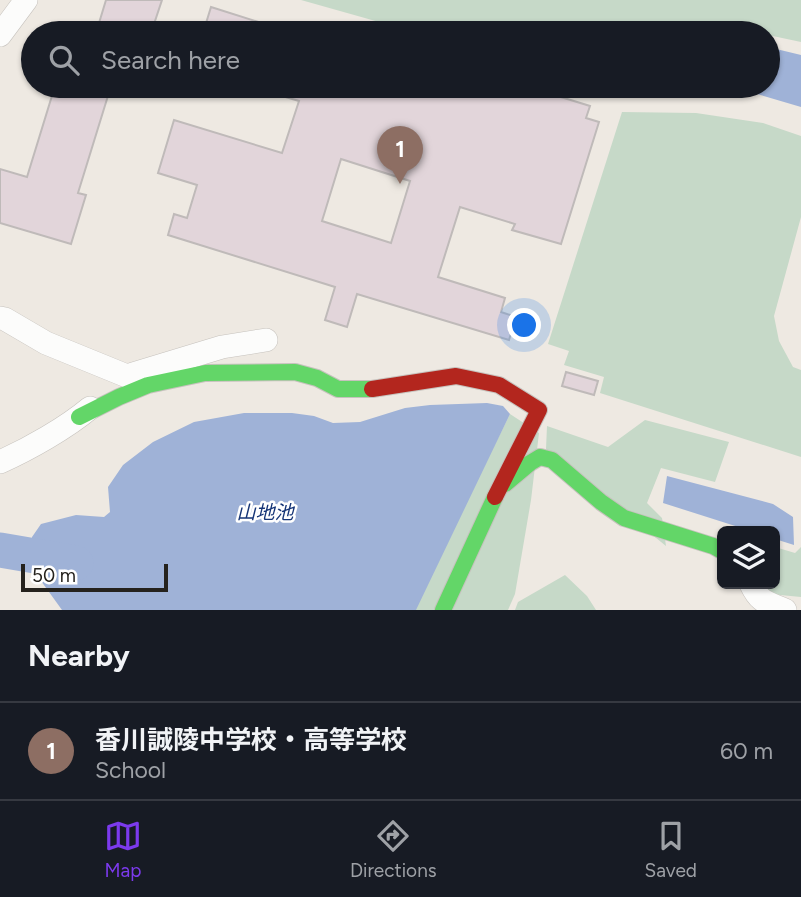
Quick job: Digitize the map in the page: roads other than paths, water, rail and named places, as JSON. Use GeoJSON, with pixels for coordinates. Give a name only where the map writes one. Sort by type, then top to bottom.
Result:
{"type":"FeatureCollection","features":[{"type":"Feature","properties":{"kind":"street"},"geometry":{"type":"LineString","coordinates":[[0,35],[26,0]]}},
{"type":"Feature","properties":{"kind":"street"},"geometry":{"type":"LineString","coordinates":[[0,318],[46,343],[127,376]]}},
{"type":"Feature","properties":{"kind":"street"},"geometry":{"type":"LineString","coordinates":[[79,417],[127,376],[222,346],[266,340]]}},
{"type":"Feature","properties":{"kind":"street"},"geometry":{"type":"LineString","coordinates":[[0,462],[119,397],[148,385],[205,373],[295,372],[317,378],[338,389],[372,389],[456,376],[499,385],[538,410],[443,610]]}},
{"type":"Feature","properties":{"kind":"street"},"geometry":{"type":"LineString","coordinates":[[499,489],[540,457],[552,460],[624,518],[717,548]]}},
{"type":"Feature","properties":{"kind":"street"},"geometry":{"type":"LineString","coordinates":[[753,589],[756,596],[766,603],[785,610]]}},
{"type":"Feature","properties":{"kind":"water"},"geometry":{"type":"Polygon","coordinates":[[[780,50],[801,55],[801,107],[771,98],[780,98],[780,50]]]}},
{"type":"Feature","properties":{"kind":"water","name":"山地池"},"geometry":{"type":"Polygon","coordinates":[[[487,403],[503,406],[510,414],[416,610],[62,610],[36,574],[30,559],[32,537],[41,524],[76,515],[104,517],[110,512],[108,487],[123,465],[153,442],[194,422],[244,413],[292,413],[314,416],[333,423],[360,422],[405,408],[487,403]]]}},
{"type":"Feature","properties":{"kind":"water"},"geometry":{"type":"Polygon","coordinates":[[[667,476],[773,504],[793,517],[794,545],[780,541],[780,526],[735,526],[663,503],[667,476]]]}},
{"type":"Feature","properties":{"kind":"waterway"},"geometry":{"type":"LineString","coordinates":[[0,550],[76,563]]}},
{"type":"Feature","properties":{"kind":"place","name":"香川誠陵中学校・高等学校"},"geometry":{"type":"Point","coordinates":[400,184]}}]}
